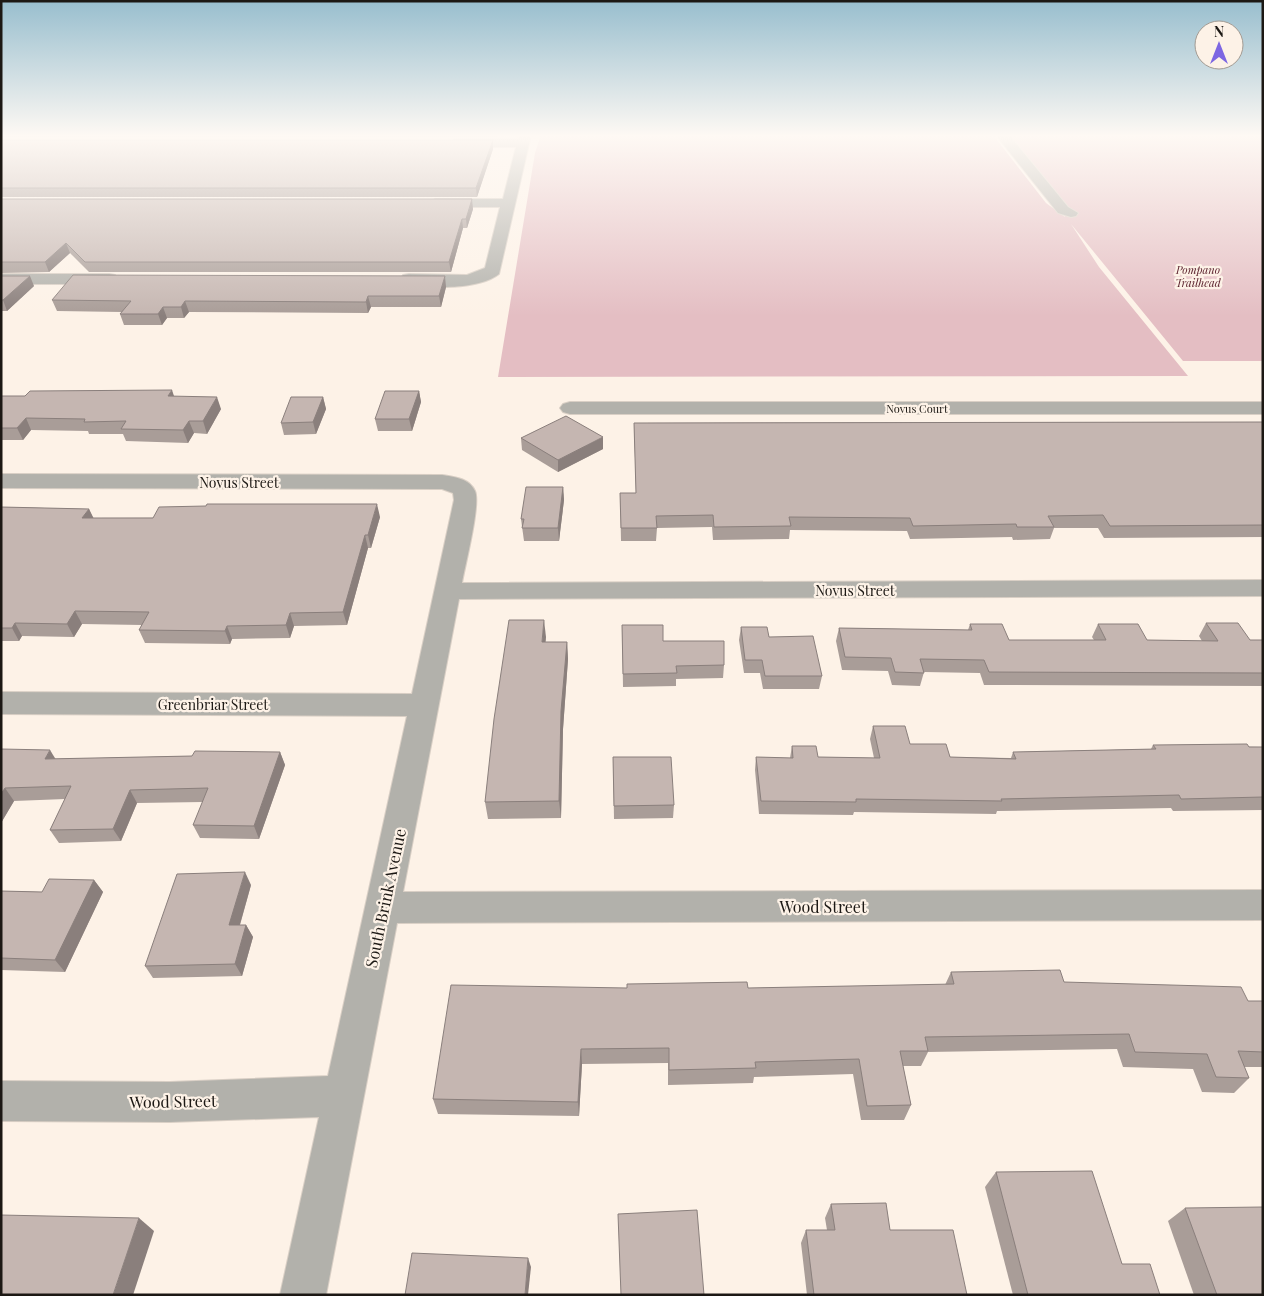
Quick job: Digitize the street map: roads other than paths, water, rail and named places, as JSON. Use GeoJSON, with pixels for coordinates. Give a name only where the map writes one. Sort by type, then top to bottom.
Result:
{"type":"FeatureCollection","features":[{"type":"Feature","properties":{"kind":"street"},"geometry":{"type":"LineString","coordinates":[[394,280],[479,279],[489,275],[492,270],[510,195]]}},
{"type":"Feature","properties":{"kind":"street"},"geometry":{"type":"LineString","coordinates":[[1050,195],[1062,210],[1071,213]]}},
{"type":"Feature","properties":{"kind":"street"},"geometry":{"type":"LineString","coordinates":[[418,203],[508,203]]}},
{"type":"Feature","properties":{"kind":"street"},"geometry":{"type":"LineString","coordinates":[[1,279],[129,279]]}},
{"type":"Feature","properties":{"kind":"street","name":"Novus Court"},"geometry":{"type":"LineString","coordinates":[[570,408],[1263,408]]}},
{"type":"Feature","properties":{"kind":"street","name":"Novus Street"},"geometry":{"type":"LineString","coordinates":[[1,481],[442,482],[456,484],[464,491],[466,500]]}},
{"type":"Feature","properties":{"kind":"street","name":"South Brink Avenue"},"geometry":{"type":"LineString","coordinates":[[303,1295],[466,500]]}},
{"type":"Feature","properties":{"kind":"street","name":"Novus Street"},"geometry":{"type":"LineString","coordinates":[[448,591],[1263,588]]}},
{"type":"Feature","properties":{"kind":"street","name":"Greenbriar Street"},"geometry":{"type":"LineString","coordinates":[[1,703],[425,705]]}},
{"type":"Feature","properties":{"kind":"street","name":"Wood Street"},"geometry":{"type":"LineString","coordinates":[[382,908],[1263,905]]}},
{"type":"Feature","properties":{"kind":"street","name":"Wood Street"},"geometry":{"type":"LineString","coordinates":[[1,1102],[170,1102],[345,1096]]}},
{"type":"Feature","properties":{"kind":"park label","name":"Pompano Trailhead"},"geometry":{"type":"Point","coordinates":[1198,275]}}]}
